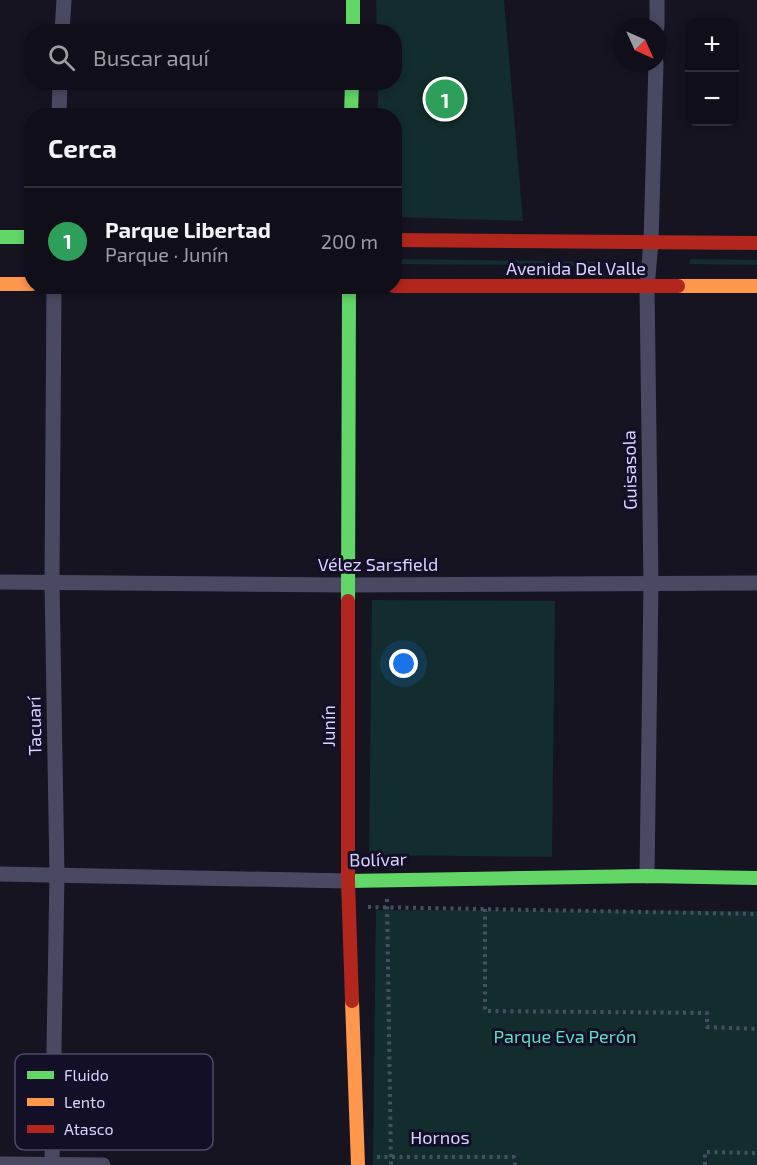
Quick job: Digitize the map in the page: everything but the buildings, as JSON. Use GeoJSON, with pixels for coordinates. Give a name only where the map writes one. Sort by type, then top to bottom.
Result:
{"type":"FeatureCollection","features":[{"type":"Feature","properties":{"kind":"street"},"geometry":{"type":"LineString","coordinates":[[62,24],[64,0]]}},
{"type":"Feature","properties":{"kind":"street"},"geometry":{"type":"LineString","coordinates":[[352,24],[353,0]]}},
{"type":"Feature","properties":{"kind":"street"},"geometry":{"type":"LineString","coordinates":[[657,0],[657,18]]}},
{"type":"Feature","properties":{"kind":"street","name":"Guisasola"},"geometry":{"type":"LineString","coordinates":[[647,876],[651,584],[647,288],[651,242],[656,72]]}},
{"type":"Feature","properties":{"kind":"street"},"geometry":{"type":"LineString","coordinates":[[59,108],[60,90]]}},
{"type":"Feature","properties":{"kind":"street"},"geometry":{"type":"LineString","coordinates":[[351,108],[352,90]]}},
{"type":"Feature","properties":{"kind":"street"},"geometry":{"type":"LineString","coordinates":[[0,237],[24,237]]}},
{"type":"Feature","properties":{"kind":"street","name":"Avenida Del Valle"},"geometry":{"type":"LineString","coordinates":[[402,240],[757,243]]}},
{"type":"Feature","properties":{"kind":"street"},"geometry":{"type":"LineString","coordinates":[[0,284],[24,284]]}},
{"type":"Feature","properties":{"kind":"street","name":"Avenida Del Valle"},"geometry":{"type":"LineString","coordinates":[[402,286],[647,288],[757,286]]}},
{"type":"Feature","properties":{"kind":"street","name":"Tacuarí"},"geometry":{"type":"LineString","coordinates":[[54,294],[52,583],[57,875],[54,1054]]}},
{"type":"Feature","properties":{"kind":"street","name":"Junín"},"geometry":{"type":"LineString","coordinates":[[349,294],[348,880],[358,1161]]}},
{"type":"Feature","properties":{"kind":"street","name":"Vélez Sarsfield"},"geometry":{"type":"LineString","coordinates":[[0,582],[347,585],[757,583]]}},
{"type":"Feature","properties":{"kind":"street","name":"Bolívar"},"geometry":{"type":"LineString","coordinates":[[0,874],[348,880],[647,876],[757,878]]}},
{"type":"Feature","properties":{"kind":"street","name":"Tacuarí"},"geometry":{"type":"LineString","coordinates":[[52,1150],[52,1165]]}},
{"type":"Feature","properties":{"kind":"street"},"geometry":{"type":"LineString","coordinates":[[0,1164],[103,1165]]}},
{"type":"Feature","properties":{"kind":"path"},"geometry":{"type":"LineString","coordinates":[[387,880],[391,1165]]}},
{"type":"Feature","properties":{"kind":"path"},"geometry":{"type":"LineString","coordinates":[[349,906],[757,914]]}},
{"type":"Feature","properties":{"kind":"path"},"geometry":{"type":"LineString","coordinates":[[485,909],[485,1011],[707,1013],[707,1027],[757,1029]]}},
{"type":"Feature","properties":{"kind":"path"},"geometry":{"type":"LineString","coordinates":[[705,1165],[705,1152],[757,1153]]}},
{"type":"Feature","properties":{"kind":"path","name":"Hornos"},"geometry":{"type":"LineString","coordinates":[[358,1161],[390,1157],[514,1157],[515,1165]]}},
{"type":"Feature","properties":{"kind":"green space"},"geometry":{"type":"Polygon","coordinates":[[[376,0],[504,0],[523,221],[402,217],[402,108],[378,108],[378,90],[402,90],[402,24],[377,24],[376,0]]]}},
{"type":"Feature","properties":{"kind":"green space"},"geometry":{"type":"Polygon","coordinates":[[[402,259],[611,262],[611,266],[402,264],[402,259]]]}},
{"type":"Feature","properties":{"kind":"green space"},"geometry":{"type":"Polygon","coordinates":[[[690,259],[757,260],[757,265],[690,264],[690,259]]]}},
{"type":"Feature","properties":{"kind":"green space"},"geometry":{"type":"Polygon","coordinates":[[[372,600],[555,601],[552,857],[369,855],[372,600]]]}},
{"type":"Feature","properties":{"kind":"green space","name":"Parque Eva Perón"},"geometry":{"type":"Polygon","coordinates":[[[376,910],[757,911],[757,1165],[373,1165],[376,910]]]}},
{"type":"Feature","properties":{"kind":"traffic: fast"},"geometry":{"type":"LineString","coordinates":[[353,0],[353,24]]}},
{"type":"Feature","properties":{"kind":"traffic: fast"},"geometry":{"type":"LineString","coordinates":[[351,108],[352,90]]}},
{"type":"Feature","properties":{"kind":"traffic: fast"},"geometry":{"type":"LineString","coordinates":[[0,237],[24,237]]}},
{"type":"Feature","properties":{"kind":"traffic: fast"},"geometry":{"type":"LineString","coordinates":[[348,601],[349,294]]}},
{"type":"Feature","properties":{"kind":"traffic: fast"},"geometry":{"type":"LineString","coordinates":[[348,881],[647,876],[757,878]]}},
{"type":"Feature","properties":{"kind":"traffic: slow"},"geometry":{"type":"LineString","coordinates":[[0,284],[24,284]]}},
{"type":"Feature","properties":{"kind":"traffic: slow"},"geometry":{"type":"LineString","coordinates":[[678,286],[757,286]]}},
{"type":"Feature","properties":{"kind":"traffic: slow"},"geometry":{"type":"LineString","coordinates":[[352,1001],[358,1165]]}},
{"type":"Feature","properties":{"kind":"traffic: jam"},"geometry":{"type":"LineString","coordinates":[[402,240],[757,243]]}},
{"type":"Feature","properties":{"kind":"traffic: jam"},"geometry":{"type":"LineString","coordinates":[[402,286],[678,286]]}},
{"type":"Feature","properties":{"kind":"traffic: jam"},"geometry":{"type":"LineString","coordinates":[[348,601],[348,881],[352,1001]]}},
{"type":"Feature","properties":{"kind":"place","name":"Parque Libertad"},"geometry":{"type":"Point","coordinates":[445,99]}}]}
